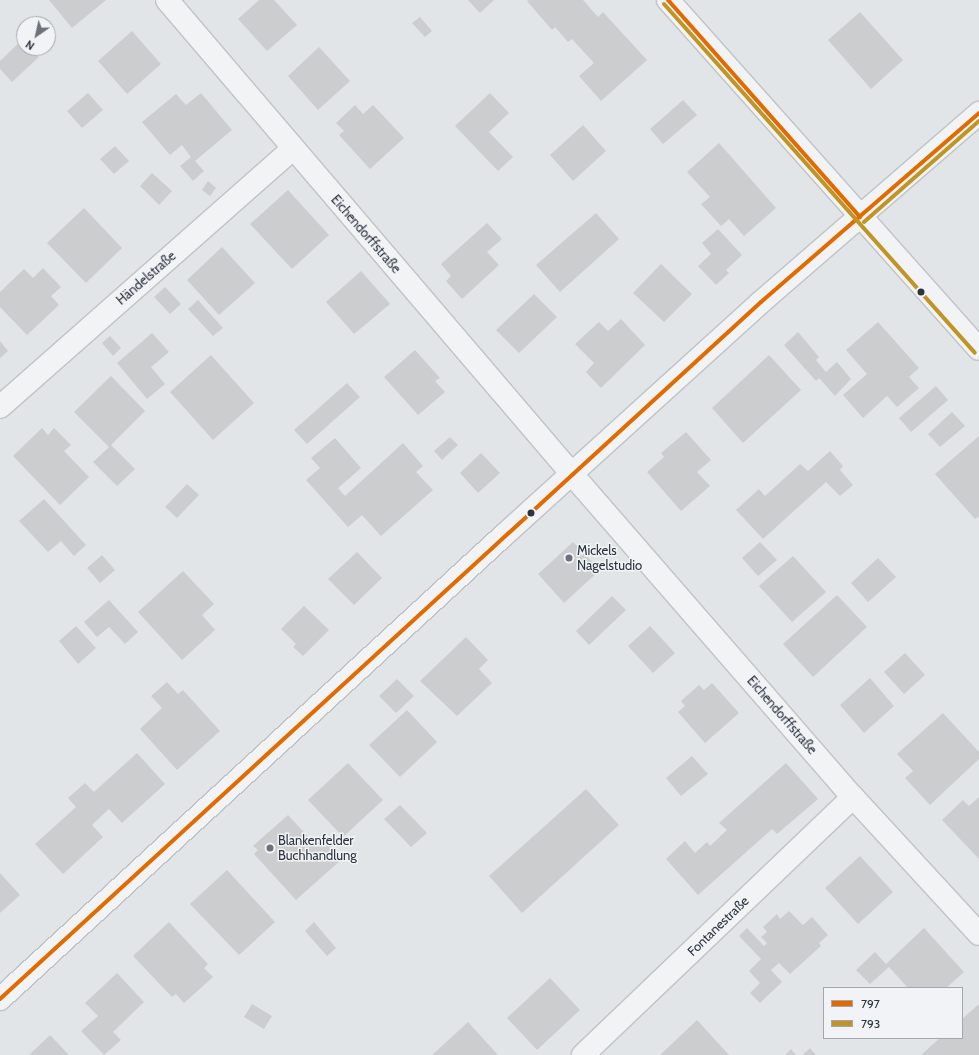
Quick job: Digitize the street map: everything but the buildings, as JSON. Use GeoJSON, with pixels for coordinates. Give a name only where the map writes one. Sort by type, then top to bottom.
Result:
{"type":"FeatureCollection","features":[{"type":"Feature","properties":{"kind":"street","name":"Eichendorffstraße"},"geometry":{"type":"LineString","coordinates":[[167,0],[572,474],[853,797],[979,934]]}},
{"type":"Feature","properties":{"kind":"street"},"geometry":{"type":"LineString","coordinates":[[668,0],[979,349]]}},
{"type":"Feature","properties":{"kind":"street"},"geometry":{"type":"LineString","coordinates":[[0,999],[572,474],[860,216],[979,113]]}},
{"type":"Feature","properties":{"kind":"street","name":"Händelstraße"},"geometry":{"type":"LineString","coordinates":[[0,407],[293,149]]}},
{"type":"Feature","properties":{"kind":"street","name":"Fontanestraße"},"geometry":{"type":"LineString","coordinates":[[583,1055],[853,797]]}},
{"type":"Feature","properties":{"kind":"transit line","name":"797"},"geometry":{"type":"LineString","coordinates":[[668,0],[860,217]]}},
{"type":"Feature","properties":{"kind":"transit line","name":"793"},"geometry":{"type":"LineString","coordinates":[[664,4],[975,353]]}},
{"type":"Feature","properties":{"kind":"transit line","name":"797"},"geometry":{"type":"LineString","coordinates":[[0,999],[761,302],[979,113]]}},
{"type":"Feature","properties":{"kind":"transit line","name":"793"},"geometry":{"type":"LineString","coordinates":[[864,222],[979,121]]}},
{"type":"Feature","properties":{"kind":"place","name":"Mickels Nagelstudio"},"geometry":{"type":"Point","coordinates":[569,558]}},
{"type":"Feature","properties":{"kind":"place","name":"Blankenfelder Buchhandlung"},"geometry":{"type":"Point","coordinates":[270,848]}}]}
